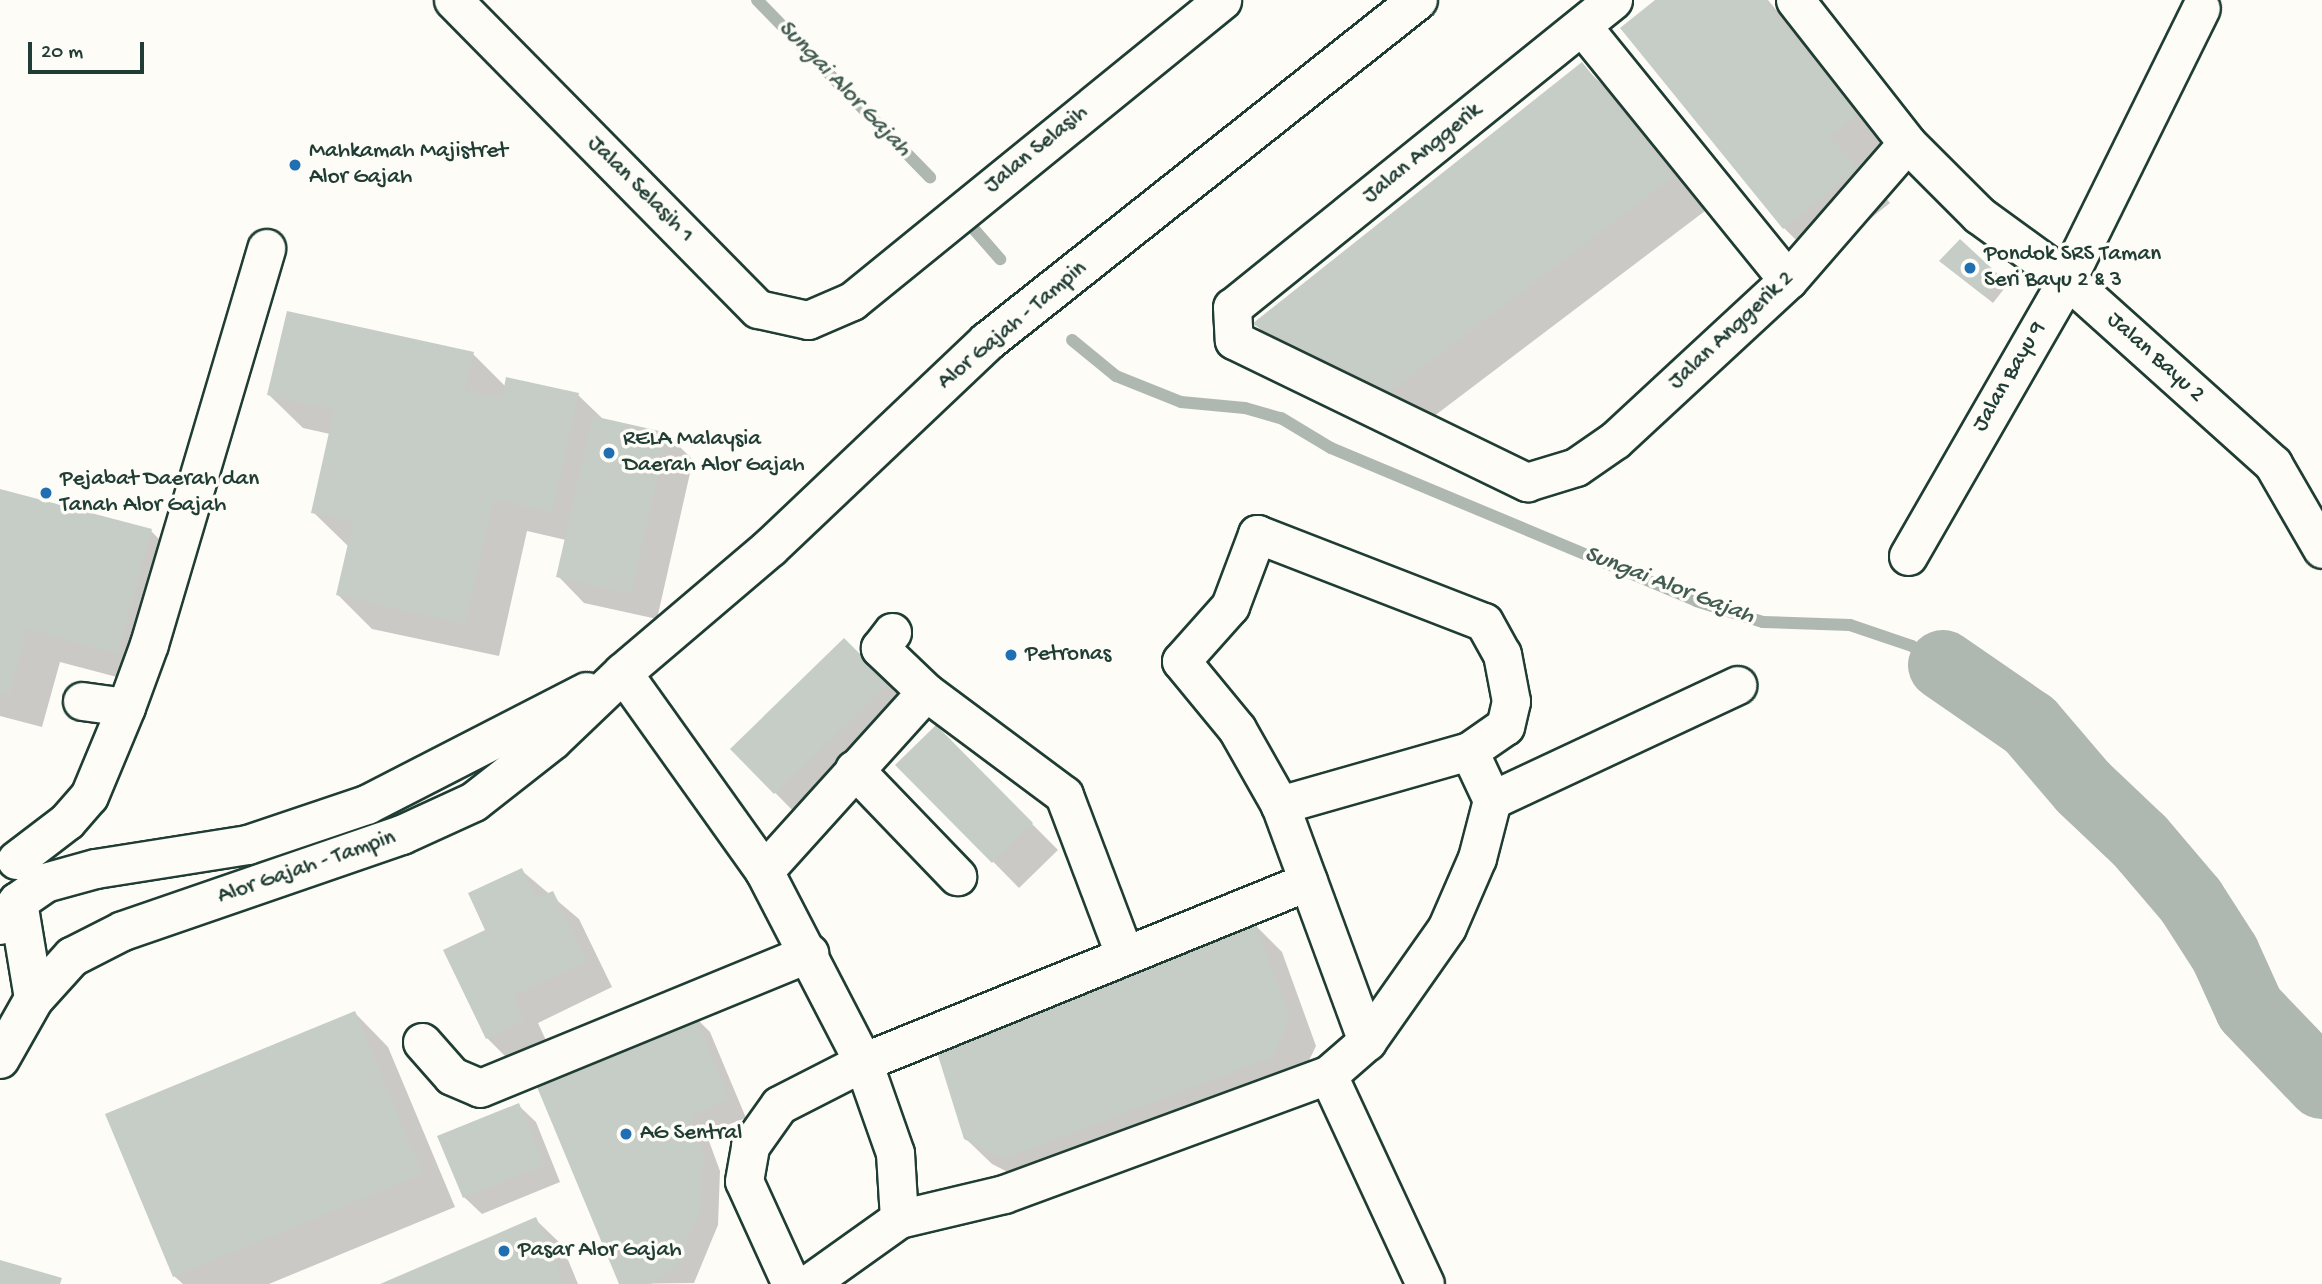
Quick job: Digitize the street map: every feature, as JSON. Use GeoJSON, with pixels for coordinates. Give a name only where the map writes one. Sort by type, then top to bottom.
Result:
{"type":"FeatureCollection","features":[{"type":"Feature","properties":{"kind":"main road","name":"Alor Gajah - Tampin"},"geometry":{"type":"LineString","coordinates":[[0,1059],[34,999],[72,957],[123,931],[402,835],[474,802],[553,740],[623,673],[770,548],[988,342],[1419,0]]}},
{"type":"Feature","properties":{"kind":"main road","name":"Alor Gajah - Tampin"},"geometry":{"type":"LineString","coordinates":[[9,913],[45,883],[96,869],[248,845],[368,805],[623,673]]}},
{"type":"Feature","properties":{"kind":"main road"},"geometry":{"type":"LineString","coordinates":[[9,913],[34,999]]}},
{"type":"Feature","properties":{"kind":"street","name":"Jalan Selasih 1"},"geometry":{"type":"LineString","coordinates":[[453,0],[758,309],[808,320],[852,301]]}},
{"type":"Feature","properties":{"kind":"street","name":"Jalan Selasih"},"geometry":{"type":"LineString","coordinates":[[852,301],[1222,0]]}},
{"type":"Feature","properties":{"kind":"street","name":"Jalan Anggerik"},"geometry":{"type":"LineString","coordinates":[[1527,482],[1234,340],[1232,307],[1613,0]]}},
{"type":"Feature","properties":{"kind":"street","name":"Jalan Bayu 2"},"geometry":{"type":"LineString","coordinates":[[1795,0],[1908,143],[1979,215],[2067,279],[2273,464],[2322,549]]}},
{"type":"Feature","properties":{"kind":"street","name":"Jalan Bayu 9"},"geometry":{"type":"LineString","coordinates":[[1908,556],[2067,279],[2201,8]]}},
{"type":"Feature","properties":{"kind":"street"},"geometry":{"type":"LineString","coordinates":[[1582,26],[1788,280]]}},
{"type":"Feature","properties":{"kind":"street","name":"Jalan Anggerik 2"},"geometry":{"type":"LineString","coordinates":[[1527,482],[1577,467],[1615,440],[1788,280],[1908,143]]}},
{"type":"Feature","properties":{"kind":"street"},"geometry":{"type":"LineString","coordinates":[[9,913],[22,887],[8,851],[67,821],[89,796],[126,706],[149,644],[266,248]]}},
{"type":"Feature","properties":{"kind":"street"},"geometry":{"type":"LineString","coordinates":[[1280,805],[1469,751],[1504,726],[1511,701],[1502,654],[1484,622],[1257,534],[1230,607],[1181,661],[1237,729],[1280,805],[1367,1041]]}},
{"type":"Feature","properties":{"kind":"street"},"geometry":{"type":"LineString","coordinates":[[892,632],[880,648],[926,692],[1065,795],[1124,954]]}},
{"type":"Feature","properties":{"kind":"street"},"geometry":{"type":"LineString","coordinates":[[623,673],[764,871],[809,953],[863,1062],[895,1153],[900,1219]]}},
{"type":"Feature","properties":{"kind":"street"},"geometry":{"type":"LineString","coordinates":[[1492,800],[1737,685]]}},
{"type":"Feature","properties":{"kind":"street"},"geometry":{"type":"LineString","coordinates":[[764,871],[926,692]]}},
{"type":"Feature","properties":{"kind":"street"},"geometry":{"type":"LineString","coordinates":[[82,701],[126,706]]}},
{"type":"Feature","properties":{"kind":"street"},"geometry":{"type":"LineString","coordinates":[[808,1284],[900,1219],[1004,1194],[1328,1075],[1367,1041],[1447,927],[1477,858],[1492,800],[1469,751]]}},
{"type":"Feature","properties":{"kind":"street"},"geometry":{"type":"LineString","coordinates":[[854,769],[957,876]]}},
{"type":"Feature","properties":{"kind":"street"},"geometry":{"type":"LineString","coordinates":[[790,1284],[744,1181],[750,1146],[779,1105],[863,1062],[1308,881]]}},
{"type":"Feature","properties":{"kind":"street"},"geometry":{"type":"LineString","coordinates":[[422,1042],[452,1076],[480,1088],[809,953]]}},
{"type":"Feature","properties":{"kind":"street"},"geometry":{"type":"LineString","coordinates":[[1328,1075],[1425,1284]]}},
{"type":"Feature","properties":{"kind":"building"},"geometry":{"type":"Polygon","coordinates":[[[1655,0],[1764,0],[1857,114],[1830,136],[1857,168],[1783,229],[1620,28],[1655,0]]]}},
{"type":"Feature","properties":{"kind":"building"},"geometry":{"type":"Polygon","coordinates":[[[1582,62],[1673,177],[1391,391],[1252,324],[1582,62]]]}},
{"type":"Feature","properties":{"kind":"building","name":"Pondok SRS Taman Seri Bayu 2 & 3"},"geometry":{"type":"Polygon","coordinates":[[[1960,239],[2000,276],[1983,295],[1939,261],[1960,239]]]}},
{"type":"Feature","properties":{"kind":"building"},"geometry":{"type":"Polygon","coordinates":[[[287,311],[474,352],[465,390],[502,398],[506,377],[579,393],[552,512],[494,499],[465,624],[336,595],[353,522],[311,513],[334,410],[267,395],[287,311]]]}},
{"type":"Feature","properties":{"kind":"building"},"geometry":{"type":"Polygon","coordinates":[[[593,416],[668,433],[631,594],[556,577],[593,416]]]}},
{"type":"Feature","properties":{"kind":"building"},"geometry":{"type":"Polygon","coordinates":[[[0,489],[152,529],[118,654],[27,629],[9,695],[0,692],[0,489]]]}},
{"type":"Feature","properties":{"kind":"building"},"geometry":{"type":"Polygon","coordinates":[[[844,638],[889,683],[774,794],[730,749],[844,638]]]}},
{"type":"Feature","properties":{"kind":"building"},"geometry":{"type":"Polygon","coordinates":[[[936,725],[1033,823],[992,863],[895,765],[936,725]]]}},
{"type":"Feature","properties":{"kind":"building"},"geometry":{"type":"Polygon","coordinates":[[[522,868],[536,898],[553,891],[587,961],[513,996],[524,1021],[486,1039],[443,950],[485,930],[468,893],[522,868]]]}},
{"type":"Feature","properties":{"kind":"building"},"geometry":{"type":"Polygon","coordinates":[[[1256,924],[1290,1019],[1272,1057],[1004,1159],[964,1139],[935,1046],[1256,924]]]}},
{"type":"Feature","properties":{"kind":"building"},"geometry":{"type":"Polygon","coordinates":[[[355,1011],[422,1174],[173,1277],[105,1114],[355,1011]]]}},
{"type":"Feature","properties":{"kind":"building","name":"AG Sentral"},"geometry":{"type":"Polygon","coordinates":[[[693,1012],[730,1100],[690,1115],[703,1152],[701,1207],[677,1265],[651,1284],[619,1284],[537,1087],[693,1012]]]}},
{"type":"Feature","properties":{"kind":"building"},"geometry":{"type":"Polygon","coordinates":[[[519,1103],[544,1165],[463,1198],[437,1136],[519,1103]]]}},
{"type":"Feature","properties":{"kind":"building","name":"Pasar Alor Gajah"},"geometry":{"type":"Polygon","coordinates":[[[536,1217],[565,1284],[380,1284],[536,1217]]]}},
{"type":"Feature","properties":{"kind":"building"},"geometry":{"type":"Polygon","coordinates":[[[0,1260],[62,1278],[60,1284],[0,1284],[0,1260]]]}},
{"type":"Feature","properties":{"kind":"waterway","name":"Sungai Alor Gajah"},"geometry":{"type":"LineString","coordinates":[[757,0],[930,177]]}},
{"type":"Feature","properties":{"kind":"waterway","name":"Sungai Alor Gajah"},"geometry":{"type":"LineString","coordinates":[[972,227],[1000,259]]}},
{"type":"Feature","properties":{"kind":"waterway","name":"Sungai Alor Gajah"},"geometry":{"type":"LineString","coordinates":[[1072,340],[1116,376],[1181,402],[1245,408],[1281,418],[1331,448],[1696,601],[1763,622],[1850,625],[1912,646],[1943,665]]}},
{"type":"Feature","properties":{"kind":"waterway","name":"Sungai Alor Gajah"},"geometry":{"type":"LineString","coordinates":[[1943,665],[2030,725],[2083,787],[2140,841],[2191,901],[2225,954],[2250,1009],[2322,1084]]}},
{"type":"Feature","properties":{"kind":"place","name":"Mahkamah Majistret Alor Gajah"},"geometry":{"type":"Point","coordinates":[295,165]}},
{"type":"Feature","properties":{"kind":"place","name":"Pondok SRS Taman Seri Bayu 2 & 3"},"geometry":{"type":"Point","coordinates":[1970,268]}},
{"type":"Feature","properties":{"kind":"place","name":"RELA Malaysia Daerah Alor Gajah"},"geometry":{"type":"Point","coordinates":[609,453]}},
{"type":"Feature","properties":{"kind":"place","name":"Pejabat Daerah dan Tanah Alor Gajah"},"geometry":{"type":"Point","coordinates":[46,493]}},
{"type":"Feature","properties":{"kind":"place","name":"Petronas"},"geometry":{"type":"Point","coordinates":[1011,655]}},
{"type":"Feature","properties":{"kind":"place","name":"AG Sentral"},"geometry":{"type":"Point","coordinates":[626,1134]}},
{"type":"Feature","properties":{"kind":"place","name":"Pasar Alor Gajah"},"geometry":{"type":"Point","coordinates":[504,1251]}}]}
